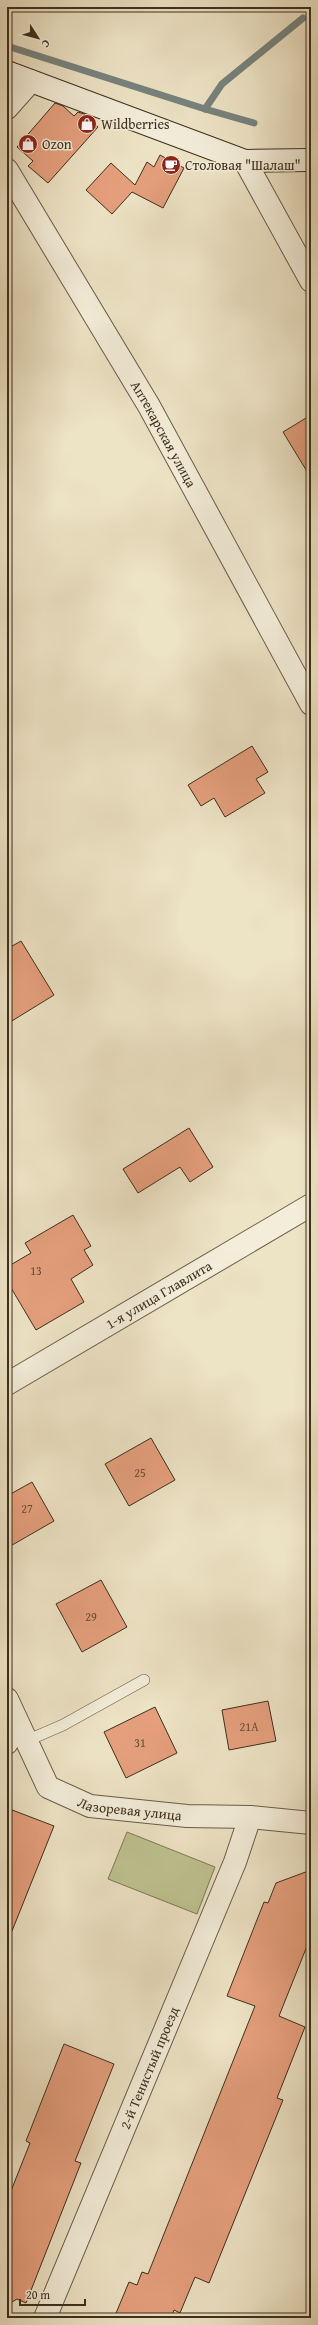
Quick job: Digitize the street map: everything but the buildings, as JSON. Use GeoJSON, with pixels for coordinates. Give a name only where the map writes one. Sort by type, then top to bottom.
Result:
{"type":"FeatureCollection","features":[{"type":"Feature","properties":{"kind":"street"},"geometry":{"type":"LineString","coordinates":[[7,72],[245,161],[311,160]]}},
{"type":"Feature","properties":{"kind":"street"},"geometry":{"type":"LineString","coordinates":[[7,108],[31,81]]}},
{"type":"Feature","properties":{"kind":"street"},"geometry":{"type":"LineString","coordinates":[[245,161],[311,281]]}},
{"type":"Feature","properties":{"kind":"street","name":"Аптекарская улица"},"geometry":{"type":"LineString","coordinates":[[7,170],[149,406],[311,704]]}},
{"type":"Feature","properties":{"kind":"street","name":"1-я улица Главлита"},"geometry":{"type":"LineString","coordinates":[[7,1384],[311,1206]]}},
{"type":"Feature","properties":{"kind":"street","name":"Лазоревая улица"},"geometry":{"type":"LineString","coordinates":[[7,1699],[16,1720],[17,1742],[48,1787],[90,1806],[187,1816],[250,1817],[311,1823]]}},
{"type":"Feature","properties":{"kind":"street","name":"2-й Тенистый проезд"},"geometry":{"type":"LineString","coordinates":[[45,2318],[229,1876],[250,1817]]}},
{"type":"Feature","properties":{"kind":"lane"},"geometry":{"type":"LineString","coordinates":[[17,1742],[63,1725],[144,1680]]}},
{"type":"Feature","properties":{"kind":"green space"},"geometry":{"type":"Polygon","coordinates":[[[127,1832],[215,1867],[197,1914],[108,1879],[127,1832]]]}},
{"type":"Feature","properties":{"kind":"waterway"},"geometry":{"type":"LineString","coordinates":[[205,109],[222,84],[303,18]]}},
{"type":"Feature","properties":{"kind":"waterway"},"geometry":{"type":"LineString","coordinates":[[7,46],[205,109],[254,123]]}},
{"type":"Feature","properties":{"kind":"place","name":"Wildberries"},"geometry":{"type":"Point","coordinates":[87,124]}},
{"type":"Feature","properties":{"kind":"place","name":"Ozon"},"geometry":{"type":"Point","coordinates":[28,144]}},
{"type":"Feature","properties":{"kind":"place","name":"Столовая \"Шалаш\""},"geometry":{"type":"Point","coordinates":[171,165]}}]}
